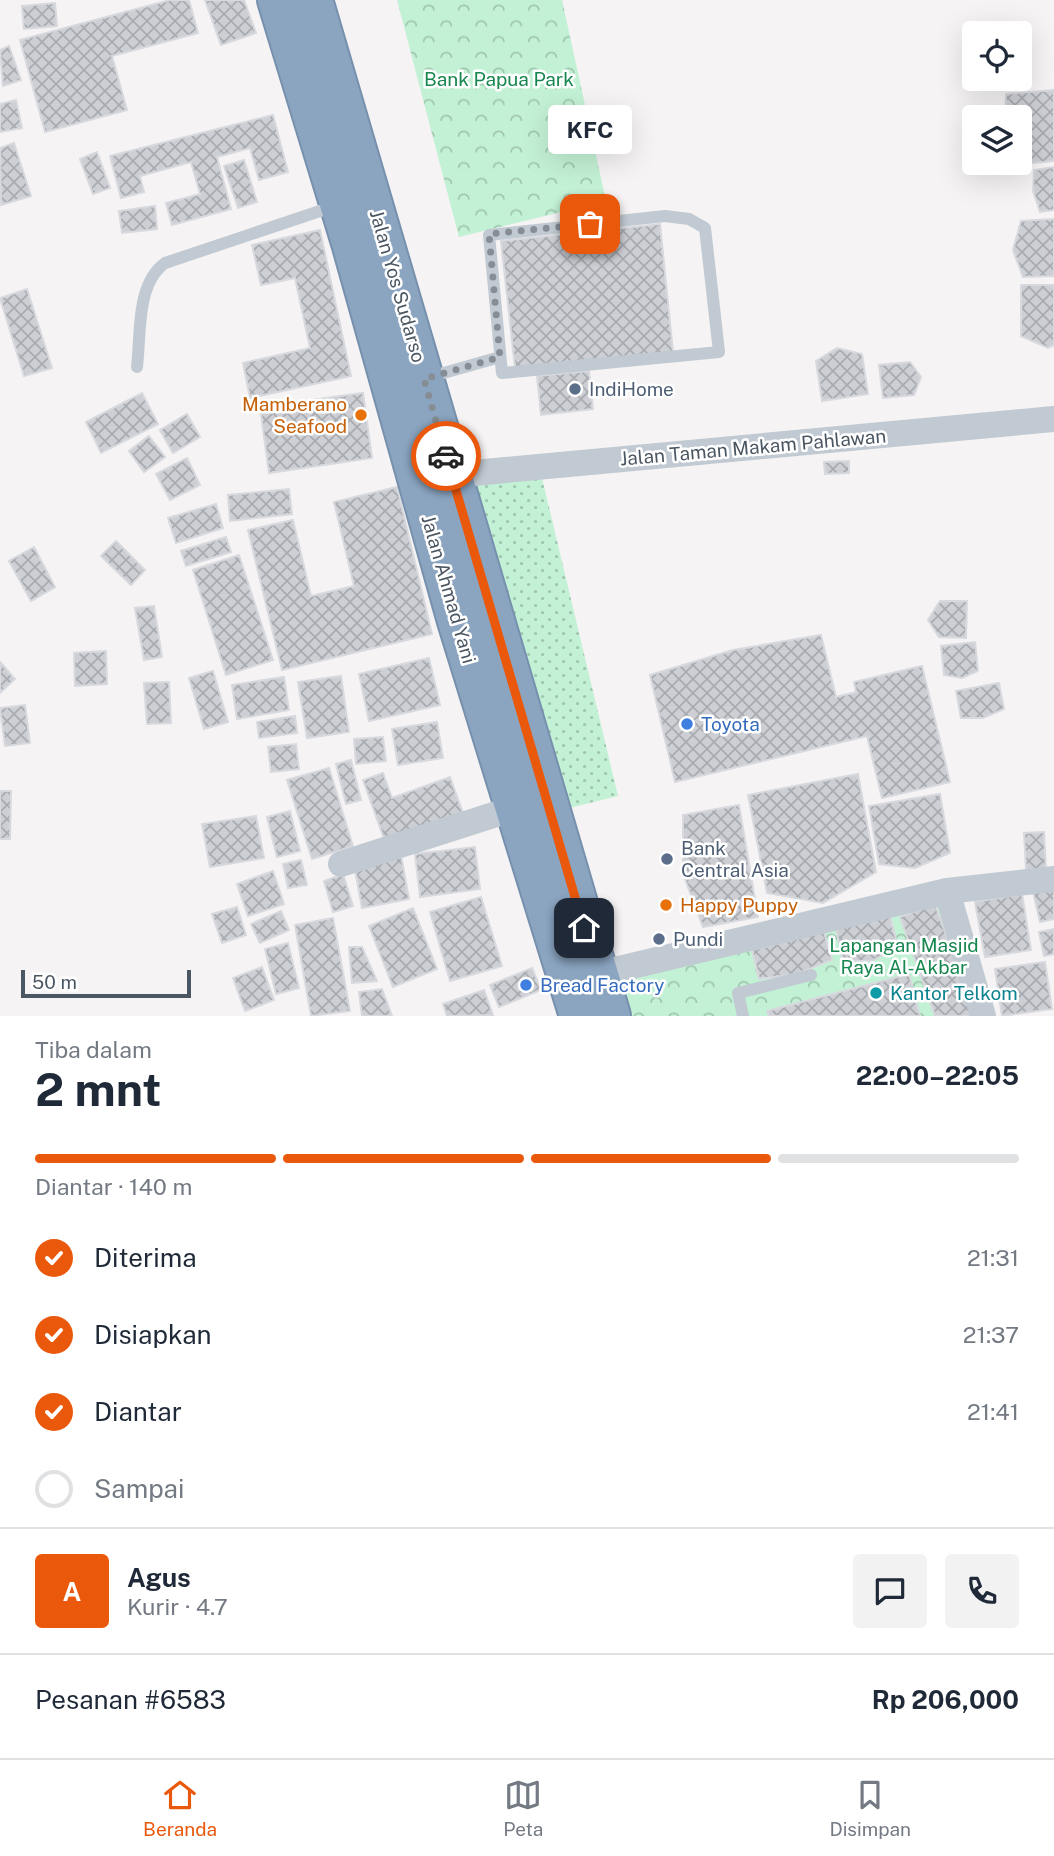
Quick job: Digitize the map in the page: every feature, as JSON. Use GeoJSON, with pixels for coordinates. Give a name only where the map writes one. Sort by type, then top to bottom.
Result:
{"type":"FeatureCollection","features":[{"type":"Feature","properties":{"kind":"highway","name":"Jalan Ahmad Yani"},"geometry":{"type":"LineString","coordinates":[[277,0],[339,205],[457,621],[579,1016]]}},
{"type":"Feature","properties":{"kind":"highway","name":"Jalan Yos Sudarso"},"geometry":{"type":"LineString","coordinates":[[313,0],[611,1016]]}},
{"type":"Feature","properties":{"kind":"highway"},"geometry":{"type":"LineString","coordinates":[[457,621],[494,612]]}},
{"type":"Feature","properties":{"kind":"street","name":"Jalan Taman Makam Pahlawan"},"geometry":{"type":"LineString","coordinates":[[452,475],[1054,419]]}},
{"type":"Feature","properties":{"kind":"street"},"geometry":{"type":"LineString","coordinates":[[341,864],[515,808]]}},
{"type":"Feature","properties":{"kind":"street"},"geometry":{"type":"LineString","coordinates":[[598,974],[947,891],[1054,879]]}},
{"type":"Feature","properties":{"kind":"street"},"geometry":{"type":"LineString","coordinates":[[947,891],[983,1016]]}},
{"type":"Feature","properties":{"kind":"lane"},"geometry":{"type":"LineString","coordinates":[[137,367],[146,287],[153,272],[165,263],[339,205]]}},
{"type":"Feature","properties":{"kind":"lane"},"geometry":{"type":"LineString","coordinates":[[665,216],[689,219],[705,228],[719,352],[502,373],[500,357],[489,234],[665,216]]}},
{"type":"Feature","properties":{"kind":"lane"},"geometry":{"type":"LineString","coordinates":[[424,379],[500,357]]}},
{"type":"Feature","properties":{"kind":"lane"},"geometry":{"type":"LineString","coordinates":[[743,1016],[738,993],[811,975]]}},
{"type":"Feature","properties":{"kind":"green space","name":"Bank Papua Park"},"geometry":{"type":"Polygon","coordinates":[[[397,0],[562,0],[606,201],[459,237],[397,0]]]}},
{"type":"Feature","properties":{"kind":"green space"},"geometry":{"type":"Polygon","coordinates":[[[537,457],[618,796],[537,816],[434,466],[537,457]]]}},
{"type":"Feature","properties":{"kind":"green space","name":"Lapangan Masjid Raya Al-Akbar"},"geometry":{"type":"Polygon","coordinates":[[[950,881],[981,1016],[565,1016],[557,990],[950,881]]]}},
{"type":"Feature","properties":{"kind":"building"},"geometry":{"type":"Polygon","coordinates":[[[170,0],[189,0],[198,33],[112,56],[127,110],[45,132],[20,40],[170,0]]]}},
{"type":"Feature","properties":{"kind":"building"},"geometry":{"type":"Polygon","coordinates":[[[205,0],[244,0],[256,33],[221,45],[205,0]]]}},
{"type":"Feature","properties":{"kind":"building"},"geometry":{"type":"Polygon","coordinates":[[[55,3],[57,26],[24,29],[22,6],[55,3]]]}},
{"type":"Feature","properties":{"kind":"building"},"geometry":{"type":"Polygon","coordinates":[[[9,46],[21,80],[3,86],[0,50],[9,46]]]}},
{"type":"Feature","properties":{"kind":"building"},"geometry":{"type":"Polygon","coordinates":[[[1054,90],[1054,161],[1032,163],[1032,105],[1006,105],[1006,94],[1054,90]]]}},
{"type":"Feature","properties":{"kind":"building"},"geometry":{"type":"Polygon","coordinates":[[[16,100],[22,128],[0,132],[0,104],[16,100]]]}},
{"type":"Feature","properties":{"kind":"building"},"geometry":{"type":"Polygon","coordinates":[[[273,115],[288,172],[259,180],[250,148],[217,157],[231,209],[172,225],[166,203],[200,194],[191,162],[140,176],[144,192],[121,198],[110,156],[273,115]]]}},
{"type":"Feature","properties":{"kind":"building"},"geometry":{"type":"Polygon","coordinates":[[[14,143],[31,196],[1,205],[0,148],[14,143]]]}},
{"type":"Feature","properties":{"kind":"building"},"geometry":{"type":"Polygon","coordinates":[[[97,152],[110,188],[93,194],[80,159],[97,152]]]}},
{"type":"Feature","properties":{"kind":"building"},"geometry":{"type":"Polygon","coordinates":[[[244,160],[257,202],[238,208],[224,166],[244,160]]]}},
{"type":"Feature","properties":{"kind":"building"},"geometry":{"type":"Polygon","coordinates":[[[1054,167],[1054,210],[1040,212],[1033,191],[1034,170],[1054,167]]]}},
{"type":"Feature","properties":{"kind":"building"},"geometry":{"type":"Polygon","coordinates":[[[155,206],[157,229],[122,233],[119,211],[155,206]]]}},
{"type":"Feature","properties":{"kind":"building"},"geometry":{"type":"Polygon","coordinates":[[[1054,219],[1054,276],[1023,277],[1013,250],[1021,221],[1054,219]]]}},
{"type":"Feature","properties":{"kind":"building"},"geometry":{"type":"Polygon","coordinates":[[[660,224],[673,352],[515,368],[501,241],[660,224]]]}},
{"type":"Feature","properties":{"kind":"building"},"geometry":{"type":"Polygon","coordinates":[[[320,230],[351,376],[250,398],[243,363],[310,348],[295,278],[261,285],[252,245],[320,230]]]}},
{"type":"Feature","properties":{"kind":"building"},"geometry":{"type":"Polygon","coordinates":[[[1021,285],[1054,285],[1054,345],[1048,348],[1021,336],[1021,285]]]}},
{"type":"Feature","properties":{"kind":"building"},"geometry":{"type":"Polygon","coordinates":[[[27,289],[52,368],[24,376],[0,298],[27,289]]]}},
{"type":"Feature","properties":{"kind":"building"},"geometry":{"type":"Polygon","coordinates":[[[837,348],[862,354],[868,394],[822,401],[816,361],[837,348]]]}},
{"type":"Feature","properties":{"kind":"building"},"geometry":{"type":"Polygon","coordinates":[[[910,362],[921,377],[914,395],[883,398],[879,365],[910,362]]]}},
{"type":"Feature","properties":{"kind":"building"},"geometry":{"type":"Polygon","coordinates":[[[589,371],[593,409],[541,415],[537,376],[589,371]]]}},
{"type":"Feature","properties":{"kind":"building"},"geometry":{"type":"Polygon","coordinates":[[[142,393],[158,424],[101,453],[86,422],[142,393]]]}},
{"type":"Feature","properties":{"kind":"building"},"geometry":{"type":"Polygon","coordinates":[[[363,393],[372,458],[269,473],[260,407],[363,393]]]}},
{"type":"Feature","properties":{"kind":"building"},"geometry":{"type":"Polygon","coordinates":[[[187,414],[200,437],[173,453],[160,430],[187,414]]]}},
{"type":"Feature","properties":{"kind":"building"},"geometry":{"type":"Polygon","coordinates":[[[149,436],[165,457],[144,472],[129,451],[149,436]]]}},
{"type":"Feature","properties":{"kind":"building"},"geometry":{"type":"Polygon","coordinates":[[[187,458],[200,485],[170,500],[156,474],[187,458]]]}},
{"type":"Feature","properties":{"kind":"building"},"geometry":{"type":"Polygon","coordinates":[[[849,461],[849,473],[825,474],[824,462],[849,461]]]}},
{"type":"Feature","properties":{"kind":"building"},"geometry":{"type":"Polygon","coordinates":[[[397,487],[432,634],[282,670],[248,530],[293,520],[311,596],[354,586],[334,502],[397,487]]]}},
{"type":"Feature","properties":{"kind":"building"},"geometry":{"type":"Polygon","coordinates":[[[289,489],[292,514],[230,521],[228,495],[289,489]]]}},
{"type":"Feature","properties":{"kind":"building"},"geometry":{"type":"Polygon","coordinates":[[[216,504],[223,528],[176,543],[168,518],[216,504]]]}},
{"type":"Feature","properties":{"kind":"building"},"geometry":{"type":"Polygon","coordinates":[[[226,537],[231,552],[186,566],[181,551],[226,537]]]}},
{"type":"Feature","properties":{"kind":"building"},"geometry":{"type":"Polygon","coordinates":[[[116,541],[145,570],[131,585],[101,556],[116,541]]]}},
{"type":"Feature","properties":{"kind":"building"},"geometry":{"type":"Polygon","coordinates":[[[34,547],[55,587],[31,601],[9,561],[34,547]]]}},
{"type":"Feature","properties":{"kind":"building"},"geometry":{"type":"Polygon","coordinates":[[[239,555],[273,660],[226,675],[193,570],[239,555]]]}},
{"type":"Feature","properties":{"kind":"building"},"geometry":{"type":"Polygon","coordinates":[[[940,601],[967,601],[966,638],[939,637],[928,620],[940,601]]]}},
{"type":"Feature","properties":{"kind":"building"},"geometry":{"type":"Polygon","coordinates":[[[154,606],[162,657],[144,660],[135,608],[154,606]]]}},
{"type":"Feature","properties":{"kind":"building"},"geometry":{"type":"Polygon","coordinates":[[[821,635],[836,697],[856,692],[854,682],[922,666],[950,782],[882,798],[867,736],[675,782],[650,675],[733,650],[821,635]]]}},
{"type":"Feature","properties":{"kind":"building"},"geometry":{"type":"Polygon","coordinates":[[[975,642],[978,671],[962,678],[944,675],[941,646],[975,642]]]}},
{"type":"Feature","properties":{"kind":"building"},"geometry":{"type":"Polygon","coordinates":[[[106,651],[107,684],[75,686],[74,653],[106,651]]]}},
{"type":"Feature","properties":{"kind":"building"},"geometry":{"type":"Polygon","coordinates":[[[429,658],[440,705],[369,721],[359,674],[429,658]]]}},
{"type":"Feature","properties":{"kind":"building"},"geometry":{"type":"Polygon","coordinates":[[[0,662],[15,679],[0,693],[0,662]]]}},
{"type":"Feature","properties":{"kind":"building"},"geometry":{"type":"Polygon","coordinates":[[[213,671],[228,722],[204,729],[189,678],[213,671]]]}},
{"type":"Feature","properties":{"kind":"building"},"geometry":{"type":"Polygon","coordinates":[[[341,676],[349,732],[307,738],[298,682],[341,676]]]}},
{"type":"Feature","properties":{"kind":"building"},"geometry":{"type":"Polygon","coordinates":[[[284,677],[289,710],[237,719],[232,685],[284,677]]]}},
{"type":"Feature","properties":{"kind":"building"},"geometry":{"type":"Polygon","coordinates":[[[169,682],[171,723],[147,724],[144,683],[169,682]]]}},
{"type":"Feature","properties":{"kind":"building"},"geometry":{"type":"Polygon","coordinates":[[[999,683],[1004,709],[983,718],[961,718],[956,691],[999,683]]]}},
{"type":"Feature","properties":{"kind":"building"},"geometry":{"type":"Polygon","coordinates":[[[25,705],[30,743],[5,746],[0,708],[25,705]]]}},
{"type":"Feature","properties":{"kind":"building"},"geometry":{"type":"Polygon","coordinates":[[[295,716],[297,733],[259,738],[257,722],[295,716]]]}},
{"type":"Feature","properties":{"kind":"building"},"geometry":{"type":"Polygon","coordinates":[[[437,722],[443,758],[398,765],[392,729],[437,722]]]}},
{"type":"Feature","properties":{"kind":"building"},"geometry":{"type":"Polygon","coordinates":[[[383,737],[386,761],[356,764],[354,739],[383,737]]]}},
{"type":"Feature","properties":{"kind":"building"},"geometry":{"type":"Polygon","coordinates":[[[296,744],[299,769],[271,772],[268,747],[296,744]]]}},
{"type":"Feature","properties":{"kind":"building"},"geometry":{"type":"Polygon","coordinates":[[[351,760],[361,800],[346,804],[336,764],[351,760]]]}},
{"type":"Feature","properties":{"kind":"building"},"geometry":{"type":"Polygon","coordinates":[[[329,768],[353,846],[312,859],[287,780],[329,768]]]}},
{"type":"Feature","properties":{"kind":"building"},"geometry":{"type":"Polygon","coordinates":[[[383,773],[392,798],[450,777],[465,819],[387,847],[363,780],[383,773]]]}},
{"type":"Feature","properties":{"kind":"building"},"geometry":{"type":"Polygon","coordinates":[[[858,774],[876,872],[823,903],[767,893],[748,795],[858,774]]]}},
{"type":"Feature","properties":{"kind":"building"},"geometry":{"type":"Polygon","coordinates":[[[0,791],[11,791],[10,839],[0,839],[0,791]]]}},
{"type":"Feature","properties":{"kind":"building"},"geometry":{"type":"Polygon","coordinates":[[[940,794],[950,853],[915,868],[879,864],[869,806],[940,794]]]}},
{"type":"Feature","properties":{"kind":"building"},"geometry":{"type":"Polygon","coordinates":[[[739,805],[758,917],[703,927],[683,874],[683,815],[739,805]]]}},
{"type":"Feature","properties":{"kind":"building"},"geometry":{"type":"Polygon","coordinates":[[[290,811],[300,851],[277,857],[267,817],[290,811]]]}},
{"type":"Feature","properties":{"kind":"building"},"geometry":{"type":"Polygon","coordinates":[[[256,816],[264,858],[210,867],[202,824],[256,816]]]}},
{"type":"Feature","properties":{"kind":"building"},"geometry":{"type":"Polygon","coordinates":[[[1044,832],[1046,869],[1026,870],[1024,833],[1044,832]]]}},
{"type":"Feature","properties":{"kind":"building"},"geometry":{"type":"Polygon","coordinates":[[[475,847],[480,889],[420,897],[415,854],[475,847]]]}},
{"type":"Feature","properties":{"kind":"building"},"geometry":{"type":"Polygon","coordinates":[[[401,855],[409,899],[362,908],[354,864],[401,855]]]}},
{"type":"Feature","properties":{"kind":"building"},"geometry":{"type":"Polygon","coordinates":[[[301,860],[307,885],[288,888],[283,864],[301,860]]]}},
{"type":"Feature","properties":{"kind":"building"},"geometry":{"type":"Polygon","coordinates":[[[273,871],[284,904],[248,916],[237,884],[273,871]]]}},
{"type":"Feature","properties":{"kind":"building"},"geometry":{"type":"Polygon","coordinates":[[[343,874],[353,906],[333,912],[324,881],[343,874]]]}},
{"type":"Feature","properties":{"kind":"building"},"geometry":{"type":"Polygon","coordinates":[[[1054,887],[1054,919],[1040,922],[1033,892],[1054,887]]]}},
{"type":"Feature","properties":{"kind":"building"},"geometry":{"type":"Polygon","coordinates":[[[1022,894],[1031,950],[985,957],[975,902],[1022,894]]]}},
{"type":"Feature","properties":{"kind":"building"},"geometry":{"type":"Polygon","coordinates":[[[481,897],[502,966],[450,981],[430,912],[481,897]]]}},
{"type":"Feature","properties":{"kind":"building"},"geometry":{"type":"Polygon","coordinates":[[[935,904],[975,1016],[935,1016],[900,917],[935,904]]]}},
{"type":"Feature","properties":{"kind":"building"},"geometry":{"type":"Polygon","coordinates":[[[237,907],[246,935],[222,943],[212,914],[237,907]]]}},
{"type":"Feature","properties":{"kind":"building"},"geometry":{"type":"Polygon","coordinates":[[[413,908],[437,969],[393,987],[369,926],[413,908]]]}},
{"type":"Feature","properties":{"kind":"building"},"geometry":{"type":"Polygon","coordinates":[[[281,911],[289,930],[260,943],[251,924],[281,911]]]}},
{"type":"Feature","properties":{"kind":"building"},"geometry":{"type":"Polygon","coordinates":[[[890,916],[898,947],[872,961],[843,961],[836,929],[890,916]]]}},
{"type":"Feature","properties":{"kind":"building"},"geometry":{"type":"Polygon","coordinates":[[[333,918],[350,1011],[311,1016],[295,925],[333,918]]]}},
{"type":"Feature","properties":{"kind":"building"},"geometry":{"type":"Polygon","coordinates":[[[1054,929],[1054,954],[1044,956],[1039,932],[1054,929]]]}},
{"type":"Feature","properties":{"kind":"building"},"geometry":{"type":"Polygon","coordinates":[[[824,932],[832,960],[796,974],[759,979],[752,950],[824,932]]]}},
{"type":"Feature","properties":{"kind":"building"},"geometry":{"type":"Polygon","coordinates":[[[288,943],[299,988],[276,994],[265,949],[288,943]]]}},
{"type":"Feature","properties":{"kind":"building"},"geometry":{"type":"Polygon","coordinates":[[[349,947],[362,947],[377,981],[352,983],[349,947]]]}},
{"type":"Feature","properties":{"kind":"building"},"geometry":{"type":"Polygon","coordinates":[[[1045,962],[1052,1009],[1002,1016],[995,969],[1045,962]]]}},
{"type":"Feature","properties":{"kind":"building"},"geometry":{"type":"Polygon","coordinates":[[[262,967],[274,1000],[245,1011],[233,978],[262,967]]]}},
{"type":"Feature","properties":{"kind":"building"},"geometry":{"type":"Polygon","coordinates":[[[532,968],[541,990],[499,1007],[490,985],[532,968]]]}},
{"type":"Feature","properties":{"kind":"building","name":"Kantor Telkom"},"geometry":{"type":"Polygon","coordinates":[[[909,974],[920,1016],[769,1016],[767,1011],[909,974]]]}},
{"type":"Feature","properties":{"kind":"building"},"geometry":{"type":"Polygon","coordinates":[[[382,989],[392,1016],[362,1016],[359,992],[382,989]]]}},
{"type":"Feature","properties":{"kind":"building"},"geometry":{"type":"Polygon","coordinates":[[[484,990],[493,1015],[447,1016],[443,1004],[484,990]]]}},
{"type":"Feature","properties":{"kind":"way so far"},"geometry":{"type":"LineString","coordinates":[[446,456],[424,379],[500,357],[489,234],[590,224]]}},
{"type":"Feature","properties":{"kind":"place","name":"KFC"},"geometry":{"type":"Point","coordinates":[590,224]}},
{"type":"Feature","properties":{"kind":"place","name":"IndiHome"},"geometry":{"type":"Point","coordinates":[575,389]}},
{"type":"Feature","properties":{"kind":"place","name":"Mamberano Seafood"},"geometry":{"type":"Point","coordinates":[361,415]}},
{"type":"Feature","properties":{"kind":"place","name":"Toyota"},"geometry":{"type":"Point","coordinates":[687,724]}},
{"type":"Feature","properties":{"kind":"place","name":"Bank Central Asia"},"geometry":{"type":"Point","coordinates":[667,859]}},
{"type":"Feature","properties":{"kind":"place","name":"Happy Puppy"},"geometry":{"type":"Point","coordinates":[666,905]}},
{"type":"Feature","properties":{"kind":"place","name":"Pundi"},"geometry":{"type":"Point","coordinates":[659,939]}},
{"type":"Feature","properties":{"kind":"place","name":"Bread Factory"},"geometry":{"type":"Point","coordinates":[526,985]}},
{"type":"Feature","properties":{"kind":"place","name":"Kantor Telkom"},"geometry":{"type":"Point","coordinates":[876,993]}},
{"type":"Feature","properties":{"kind":"route"},"geometry":{"type":"LineString","coordinates":[[446,456],[494,612],[519,708],[584,928]]}}]}
